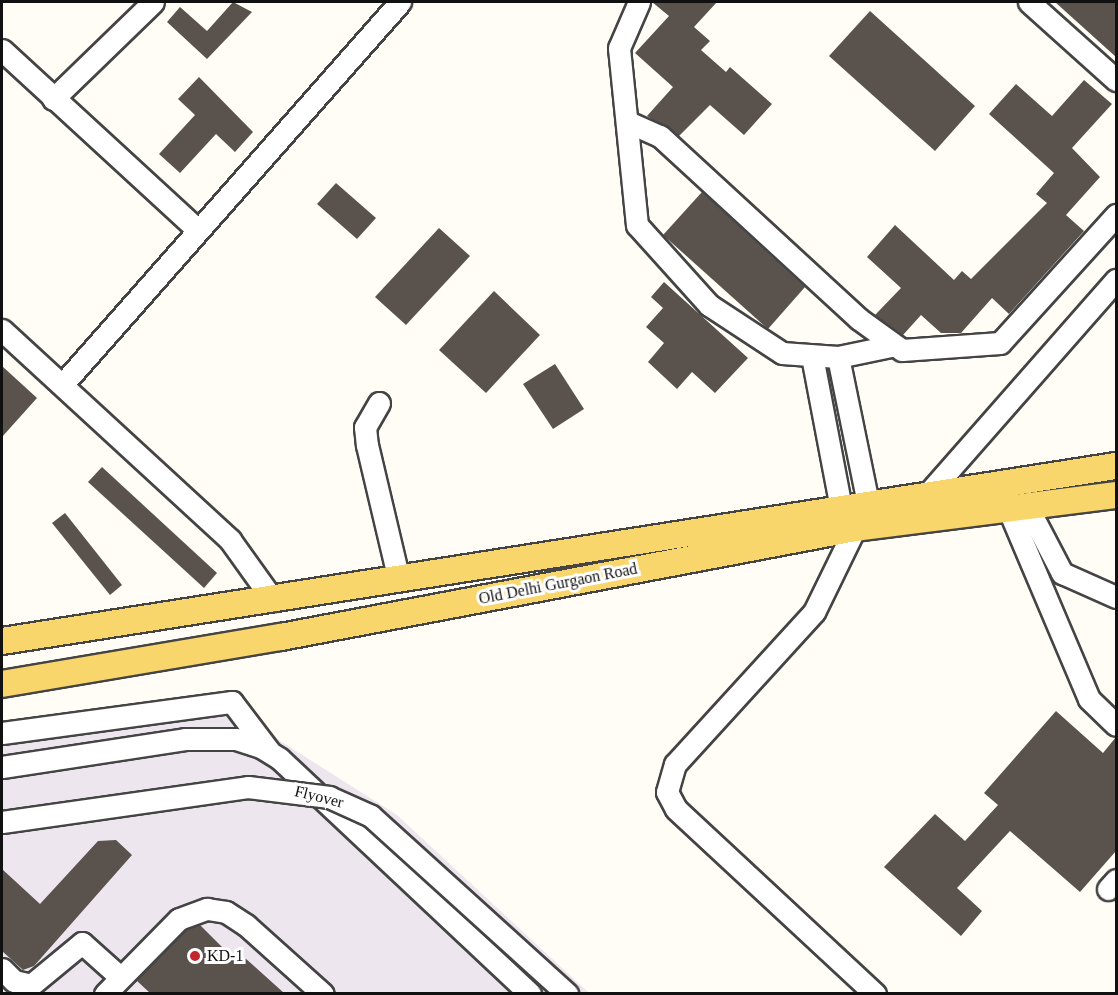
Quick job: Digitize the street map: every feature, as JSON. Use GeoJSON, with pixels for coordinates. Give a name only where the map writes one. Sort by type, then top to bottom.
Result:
{"type":"FeatureCollection","features":[{"type":"Feature","properties":{"kind":"main road","name":"Old Delhi Gurgaon Road"},"geometry":{"type":"LineString","coordinates":[[2,684],[351,624],[848,518],[868,503],[926,496],[1116,465]]}},
{"type":"Feature","properties":{"kind":"main road","name":"Old Delhi Gurgaon Road"},"geometry":{"type":"LineString","coordinates":[[2,641],[273,600],[398,576],[848,518],[1017,507],[1116,495]]}},
{"type":"Feature","properties":{"kind":"main road"},"geometry":{"type":"LineString","coordinates":[[343,587],[351,624]]}},
{"type":"Feature","properties":{"kind":"street"},"geometry":{"type":"LineString","coordinates":[[62,385],[400,2]]}},
{"type":"Feature","properties":{"kind":"street"},"geometry":{"type":"LineString","coordinates":[[639,2],[619,48],[637,225],[708,305],[782,353],[838,357],[891,346],[913,351],[1000,343],[1116,215]]}},
{"type":"Feature","properties":{"kind":"street"},"geometry":{"type":"LineString","coordinates":[[1029,2],[1116,80]]}},
{"type":"Feature","properties":{"kind":"street"},"geometry":{"type":"LineString","coordinates":[[54,99],[149,3]]}},
{"type":"Feature","properties":{"kind":"street"},"geometry":{"type":"LineString","coordinates":[[2,50],[198,230]]}},
{"type":"Feature","properties":{"kind":"street"},"geometry":{"type":"LineString","coordinates":[[628,122],[660,136],[891,346]]}},
{"type":"Feature","properties":{"kind":"street"},"geometry":{"type":"LineString","coordinates":[[926,496],[1116,280]]}},
{"type":"Feature","properties":{"kind":"street"},"geometry":{"type":"LineString","coordinates":[[2,330],[237,547],[273,600]]}},
{"type":"Feature","properties":{"kind":"street"},"geometry":{"type":"LineString","coordinates":[[812,356],[848,518],[814,612],[675,764],[667,792],[676,809],[875,993]]}},
{"type":"Feature","properties":{"kind":"street"},"geometry":{"type":"LineString","coordinates":[[838,357],[868,503]]}},
{"type":"Feature","properties":{"kind":"street"},"geometry":{"type":"LineString","coordinates":[[379,403],[365,427],[367,445],[398,576]]}},
{"type":"Feature","properties":{"kind":"street"},"geometry":{"type":"LineString","coordinates":[[1017,507],[1062,573],[1116,597]]}},
{"type":"Feature","properties":{"kind":"street"},"geometry":{"type":"LineString","coordinates":[[1017,507],[1089,699],[1116,725]]}},
{"type":"Feature","properties":{"kind":"street"},"geometry":{"type":"LineString","coordinates":[[2,733],[232,702],[270,752],[530,993]]}},
{"type":"Feature","properties":{"kind":"street"},"geometry":{"type":"LineString","coordinates":[[2,767],[214,738],[270,752]]}},
{"type":"Feature","properties":{"kind":"street","name":"Flyover"},"geometry":{"type":"LineString","coordinates":[[2,822],[248,788],[329,797],[371,816],[567,993]]}},
{"type":"Feature","properties":{"kind":"street"},"geometry":{"type":"LineString","coordinates":[[105,993],[179,919],[207,909],[226,912],[246,925],[324,993]]}},
{"type":"Feature","properties":{"kind":"street"},"geometry":{"type":"LineString","coordinates":[[2,969],[14,981],[31,985],[82,943],[120,977]]}},
{"type":"Feature","properties":{"kind":"shaded area"},"geometry":{"type":"Polygon","coordinates":[[[233,711],[397,815],[589,993],[2,993],[2,744],[233,711]]]}},
{"type":"Feature","properties":{"kind":"building"},"geometry":{"type":"Polygon","coordinates":[[[233,2],[252,12],[207,59],[167,22],[180,7],[207,31],[233,2]]]}},
{"type":"Feature","properties":{"kind":"building"},"geometry":{"type":"Polygon","coordinates":[[[652,2],[717,2],[694,27],[710,41],[701,50],[726,72],[730,67],[772,104],[744,135],[710,105],[679,136],[647,116],[673,87],[635,53],[669,16],[652,2]]]}},
{"type":"Feature","properties":{"kind":"building"},"geometry":{"type":"Polygon","coordinates":[[[1055,2],[1116,2],[1116,57],[1055,2]]]}},
{"type":"Feature","properties":{"kind":"building"},"geometry":{"type":"Polygon","coordinates":[[[870,11],[975,106],[935,151],[829,56],[870,11]]]}},
{"type":"Feature","properties":{"kind":"building"},"geometry":{"type":"Polygon","coordinates":[[[199,77],[253,132],[235,152],[216,134],[180,173],[159,154],[195,115],[178,99],[199,77]]]}},
{"type":"Feature","properties":{"kind":"building"},"geometry":{"type":"Polygon","coordinates":[[[1084,80],[1112,104],[1072,148],[1100,177],[1066,215],[1084,231],[1009,314],[992,298],[961,333],[941,333],[921,315],[903,335],[875,315],[901,288],[867,257],[895,225],[954,280],[962,271],[971,279],[1047,203],[1036,194],[1054,173],[989,114],[1016,84],[1052,116],[1084,80]]]}},
{"type":"Feature","properties":{"kind":"building"},"geometry":{"type":"Polygon","coordinates":[[[336,183],[376,218],[357,239],[317,204],[336,183]]]}},
{"type":"Feature","properties":{"kind":"building"},"geometry":{"type":"Polygon","coordinates":[[[702,192],[805,287],[768,329],[663,235],[702,192]]]}},
{"type":"Feature","properties":{"kind":"building"},"geometry":{"type":"Polygon","coordinates":[[[439,228],[470,256],[406,325],[375,297],[439,228]]]}},
{"type":"Feature","properties":{"kind":"building"},"geometry":{"type":"Polygon","coordinates":[[[664,282],[748,358],[715,393],[692,372],[677,389],[648,362],[664,343],[646,327],[663,308],[651,297],[664,282]]]}},
{"type":"Feature","properties":{"kind":"building"},"geometry":{"type":"Polygon","coordinates":[[[494,291],[540,335],[486,393],[439,350],[494,291]]]}},
{"type":"Feature","properties":{"kind":"building"},"geometry":{"type":"Polygon","coordinates":[[[555,364],[584,409],[553,429],[523,384],[555,364]]]}},
{"type":"Feature","properties":{"kind":"building"},"geometry":{"type":"Polygon","coordinates":[[[2,366],[37,398],[2,437],[2,366]]]}},
{"type":"Feature","properties":{"kind":"building"},"geometry":{"type":"Polygon","coordinates":[[[102,467],[217,573],[204,588],[88,482],[102,467]]]}},
{"type":"Feature","properties":{"kind":"building"},"geometry":{"type":"Polygon","coordinates":[[[65,513],[122,585],[110,595],[52,523],[65,513]]]}},
{"type":"Feature","properties":{"kind":"building"},"geometry":{"type":"Polygon","coordinates":[[[1056,711],[1103,753],[1116,737],[1116,851],[1080,892],[1010,831],[957,888],[982,911],[961,936],[884,867],[935,814],[965,841],[998,805],[984,793],[1056,711]]]}},
{"type":"Feature","properties":{"kind":"building"},"geometry":{"type":"Polygon","coordinates":[[[116,840],[132,855],[34,966],[23,970],[2,951],[2,869],[40,904],[98,841],[116,840]]]}},
{"type":"Feature","properties":{"kind":"building","name":"KD-1"},"geometry":{"type":"Polygon","coordinates":[[[200,925],[239,964],[245,958],[284,993],[150,993],[136,980],[186,930],[200,925]]]}},
{"type":"Feature","properties":{"kind":"place","name":"KD-1"},"geometry":{"type":"Point","coordinates":[195,956]}}]}
